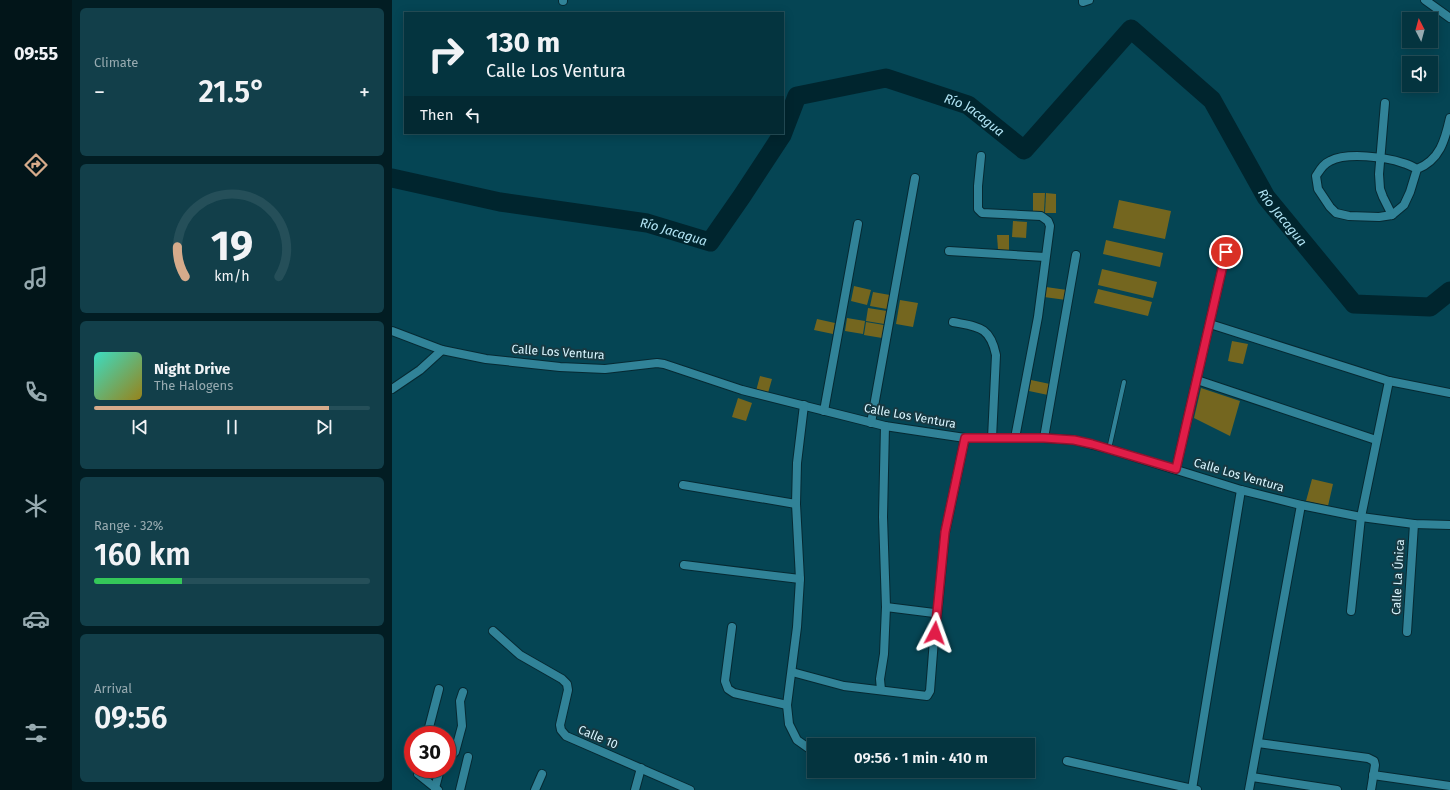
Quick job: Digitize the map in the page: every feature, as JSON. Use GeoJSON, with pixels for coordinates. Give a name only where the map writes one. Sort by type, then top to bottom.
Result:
{"type":"FeatureCollection","features":[{"type":"Feature","properties":{"kind":"street"},"geometry":{"type":"LineString","coordinates":[[1425,0],[1450,18]]}},
{"type":"Feature","properties":{"kind":"street"},"geometry":{"type":"LineString","coordinates":[[1385,103],[1379,174],[1380,189],[1392,215]]}},
{"type":"Feature","properties":{"kind":"street"},"geometry":{"type":"LineString","coordinates":[[1418,169],[1404,205],[1392,215],[1366,217],[1349,216],[1336,213],[1318,189],[1316,176],[1322,166],[1340,157],[1381,159],[1405,163],[1418,169],[1426,166],[1434,159],[1445,140],[1450,118]]}},
{"type":"Feature","properties":{"kind":"street"},"geometry":{"type":"LineString","coordinates":[[981,156],[978,186],[978,209],[982,213],[1041,216],[1048,221],[1050,226],[1038,317],[1015,438]]}},
{"type":"Feature","properties":{"kind":"street"},"geometry":{"type":"LineString","coordinates":[[871,423],[915,178]]}},
{"type":"Feature","properties":{"kind":"street"},"geometry":{"type":"LineString","coordinates":[[824,411],[858,224]]}},
{"type":"Feature","properties":{"kind":"street"},"geometry":{"type":"LineString","coordinates":[[949,251],[1045,257]]}},
{"type":"Feature","properties":{"kind":"street"},"geometry":{"type":"LineString","coordinates":[[1176,469],[1226,252]]}},
{"type":"Feature","properties":{"kind":"street"},"geometry":{"type":"LineString","coordinates":[[1044,438],[1076,255]]}},
{"type":"Feature","properties":{"kind":"street"},"geometry":{"type":"LineString","coordinates":[[953,322],[977,327],[987,332],[994,343],[996,355],[992,438]]}},
{"type":"Feature","properties":{"kind":"street"},"geometry":{"type":"LineString","coordinates":[[1210,324],[1389,381],[1450,393]]}},
{"type":"Feature","properties":{"kind":"street","name":"Calle Los Ventura"},"geometry":{"type":"LineString","coordinates":[[392,331],[442,350],[486,359],[560,367],[605,369],[657,363],[664,364],[742,390],[885,426],[965,438],[1044,438],[1074,440],[1176,469],[1241,490],[1301,505],[1361,517],[1414,524],[1450,525]]}},
{"type":"Feature","properties":{"kind":"street"},"geometry":{"type":"LineString","coordinates":[[392,389],[430,363],[442,350]]}},
{"type":"Feature","properties":{"kind":"street"},"geometry":{"type":"LineString","coordinates":[[1197,380],[1294,411],[1376,440]]}},
{"type":"Feature","properties":{"kind":"street"},"geometry":{"type":"LineString","coordinates":[[1351,611],[1361,517],[1389,381]]}},
{"type":"Feature","properties":{"kind":"street"},"geometry":{"type":"LineString","coordinates":[[804,405],[797,463],[796,504],[800,579],[797,627],[787,706],[790,724],[797,740],[807,747]]}},
{"type":"Feature","properties":{"kind":"street"},"geometry":{"type":"LineString","coordinates":[[881,690],[880,679],[884,654],[886,607],[883,516],[885,426]]}},
{"type":"Feature","properties":{"kind":"street"},"geometry":{"type":"LineString","coordinates":[[792,672],[844,686],[925,696],[929,694],[945,532],[965,438]]}},
{"type":"Feature","properties":{"kind":"street"},"geometry":{"type":"LineString","coordinates":[[683,485],[796,504]]}},
{"type":"Feature","properties":{"kind":"street"},"geometry":{"type":"LineString","coordinates":[[1066,761],[1195,790],[1241,490]]}},
{"type":"Feature","properties":{"kind":"street"},"geometry":{"type":"LineString","coordinates":[[1249,790],[1301,505]]}},
{"type":"Feature","properties":{"kind":"street","name":"Calle La Única"},"geometry":{"type":"LineString","coordinates":[[1407,632],[1414,524]]}},
{"type":"Feature","properties":{"kind":"street"},"geometry":{"type":"LineString","coordinates":[[684,565],[800,579]]}},
{"type":"Feature","properties":{"kind":"street"},"geometry":{"type":"LineString","coordinates":[[886,607],[934,613],[936,616]]}},
{"type":"Feature","properties":{"kind":"street"},"geometry":{"type":"LineString","coordinates":[[732,627],[725,681],[728,689],[734,693],[787,706]]}},
{"type":"Feature","properties":{"kind":"street","name":"Calle 10"},"geometry":{"type":"LineString","coordinates":[[493,630],[520,654],[562,679],[567,684],[568,690],[560,725],[561,730],[566,736],[690,790]]}},
{"type":"Feature","properties":{"kind":"street"},"geometry":{"type":"LineString","coordinates":[[429,726],[439,689]]}},
{"type":"Feature","properties":{"kind":"street"},"geometry":{"type":"LineString","coordinates":[[456,748],[462,726],[460,701],[463,692]]}},
{"type":"Feature","properties":{"kind":"street"},"geometry":{"type":"LineString","coordinates":[[1258,743],[1368,758],[1374,761],[1375,765],[1371,790]]}},
{"type":"Feature","properties":{"kind":"street"},"geometry":{"type":"LineString","coordinates":[[460,790],[468,757]]}},
{"type":"Feature","properties":{"kind":"street"},"geometry":{"type":"LineString","coordinates":[[635,790],[641,768]]}},
{"type":"Feature","properties":{"kind":"street"},"geometry":{"type":"LineString","coordinates":[[535,790],[542,774]]}},
{"type":"Feature","properties":{"kind":"street"},"geometry":{"type":"LineString","coordinates":[[1373,775],[1450,786]]}},
{"type":"Feature","properties":{"kind":"street"},"geometry":{"type":"LineString","coordinates":[[1252,777],[1337,790]]}},
{"type":"Feature","properties":{"kind":"street"},"geometry":{"type":"LineString","coordinates":[[425,778],[436,789]]}},
{"type":"Feature","properties":{"kind":"street"},"geometry":{"type":"LineString","coordinates":[[436,789],[438,778]]}},
{"type":"Feature","properties":{"kind":"lane"},"geometry":{"type":"LineString","coordinates":[[1109,449],[1124,382]]}},
{"type":"Feature","properties":{"kind":"building"},"geometry":{"type":"Polygon","coordinates":[[[1033,193],[1045,193],[1044,212],[1033,212],[1033,193]]]}},
{"type":"Feature","properties":{"kind":"building"},"geometry":{"type":"Polygon","coordinates":[[[1046,193],[1056,194],[1056,213],[1045,213],[1046,193]]]}},
{"type":"Feature","properties":{"kind":"building"},"geometry":{"type":"Polygon","coordinates":[[[1119,200],[1171,211],[1165,239],[1113,228],[1119,200]]]}},
{"type":"Feature","properties":{"kind":"building"},"geometry":{"type":"Polygon","coordinates":[[[1013,221],[1027,222],[1026,238],[1012,237],[1013,221]]]}},
{"type":"Feature","properties":{"kind":"building"},"geometry":{"type":"Polygon","coordinates":[[[997,235],[1009,235],[1009,250],[998,250],[997,235]]]}},
{"type":"Feature","properties":{"kind":"building"},"geometry":{"type":"Polygon","coordinates":[[[1106,240],[1163,253],[1160,267],[1103,254],[1106,240]]]}},
{"type":"Feature","properties":{"kind":"building"},"geometry":{"type":"Polygon","coordinates":[[[1102,269],[1157,282],[1153,298],[1098,285],[1102,269]]]}},
{"type":"Feature","properties":{"kind":"building"},"geometry":{"type":"Polygon","coordinates":[[[854,286],[871,290],[867,305],[851,301],[854,286]]]}},
{"type":"Feature","properties":{"kind":"building"},"geometry":{"type":"Polygon","coordinates":[[[1046,287],[1067,290],[1066,300],[1044,297],[1046,287]]]}},
{"type":"Feature","properties":{"kind":"building"},"geometry":{"type":"Polygon","coordinates":[[[1098,289],[1152,302],[1148,316],[1094,303],[1098,289]]]}},
{"type":"Feature","properties":{"kind":"building"},"geometry":{"type":"Polygon","coordinates":[[[873,292],[890,295],[887,309],[870,306],[873,292]]]}},
{"type":"Feature","properties":{"kind":"building"},"geometry":{"type":"Polygon","coordinates":[[[900,300],[918,303],[913,327],[896,324],[900,300]]]}},
{"type":"Feature","properties":{"kind":"building"},"geometry":{"type":"Polygon","coordinates":[[[868,308],[887,311],[884,324],[866,321],[868,308]]]}},
{"type":"Feature","properties":{"kind":"building"},"geometry":{"type":"Polygon","coordinates":[[[847,318],[865,321],[863,334],[845,331],[847,318]]]}},
{"type":"Feature","properties":{"kind":"building"},"geometry":{"type":"Polygon","coordinates":[[[817,319],[835,323],[833,334],[814,330],[817,319]]]}},
{"type":"Feature","properties":{"kind":"building"},"geometry":{"type":"Polygon","coordinates":[[[866,322],[884,325],[882,338],[864,335],[866,322]]]}},
{"type":"Feature","properties":{"kind":"building"},"geometry":{"type":"Polygon","coordinates":[[[1232,341],[1248,344],[1243,364],[1228,361],[1232,341]]]}},
{"type":"Feature","properties":{"kind":"building"},"geometry":{"type":"Polygon","coordinates":[[[760,376],[772,379],[768,393],[756,391],[760,376]]]}},
{"type":"Feature","properties":{"kind":"building"},"geometry":{"type":"Polygon","coordinates":[[[1031,380],[1050,384],[1048,395],[1029,391],[1031,380]]]}},
{"type":"Feature","properties":{"kind":"building"},"geometry":{"type":"Polygon","coordinates":[[[1201,388],[1240,401],[1230,436],[1194,418],[1201,388]]]}},
{"type":"Feature","properties":{"kind":"building"},"geometry":{"type":"Polygon","coordinates":[[[738,398],[752,403],[746,421],[732,417],[738,398]]]}},
{"type":"Feature","properties":{"kind":"building"},"geometry":{"type":"Polygon","coordinates":[[[1312,479],[1333,484],[1328,506],[1306,501],[1312,479]]]}},
{"type":"Feature","properties":{"kind":"waterway","name":"Río Jacagua"},"geometry":{"type":"LineString","coordinates":[[784,130],[797,96],[886,78],[968,105],[1024,150],[1131,29],[1212,100],[1266,197],[1354,304],[1430,307],[1450,291]]}},
{"type":"Feature","properties":{"kind":"waterway","name":"Río Jacagua"},"geometry":{"type":"LineString","coordinates":[[392,178],[500,202],[647,223],[710,242],[782,134]]}},
{"type":"Feature","properties":{"kind":"route"},"geometry":{"type":"LineString","coordinates":[[935,633],[945,532],[965,438],[1044,438],[1074,440],[1176,469],[1226,252]]}}]}
